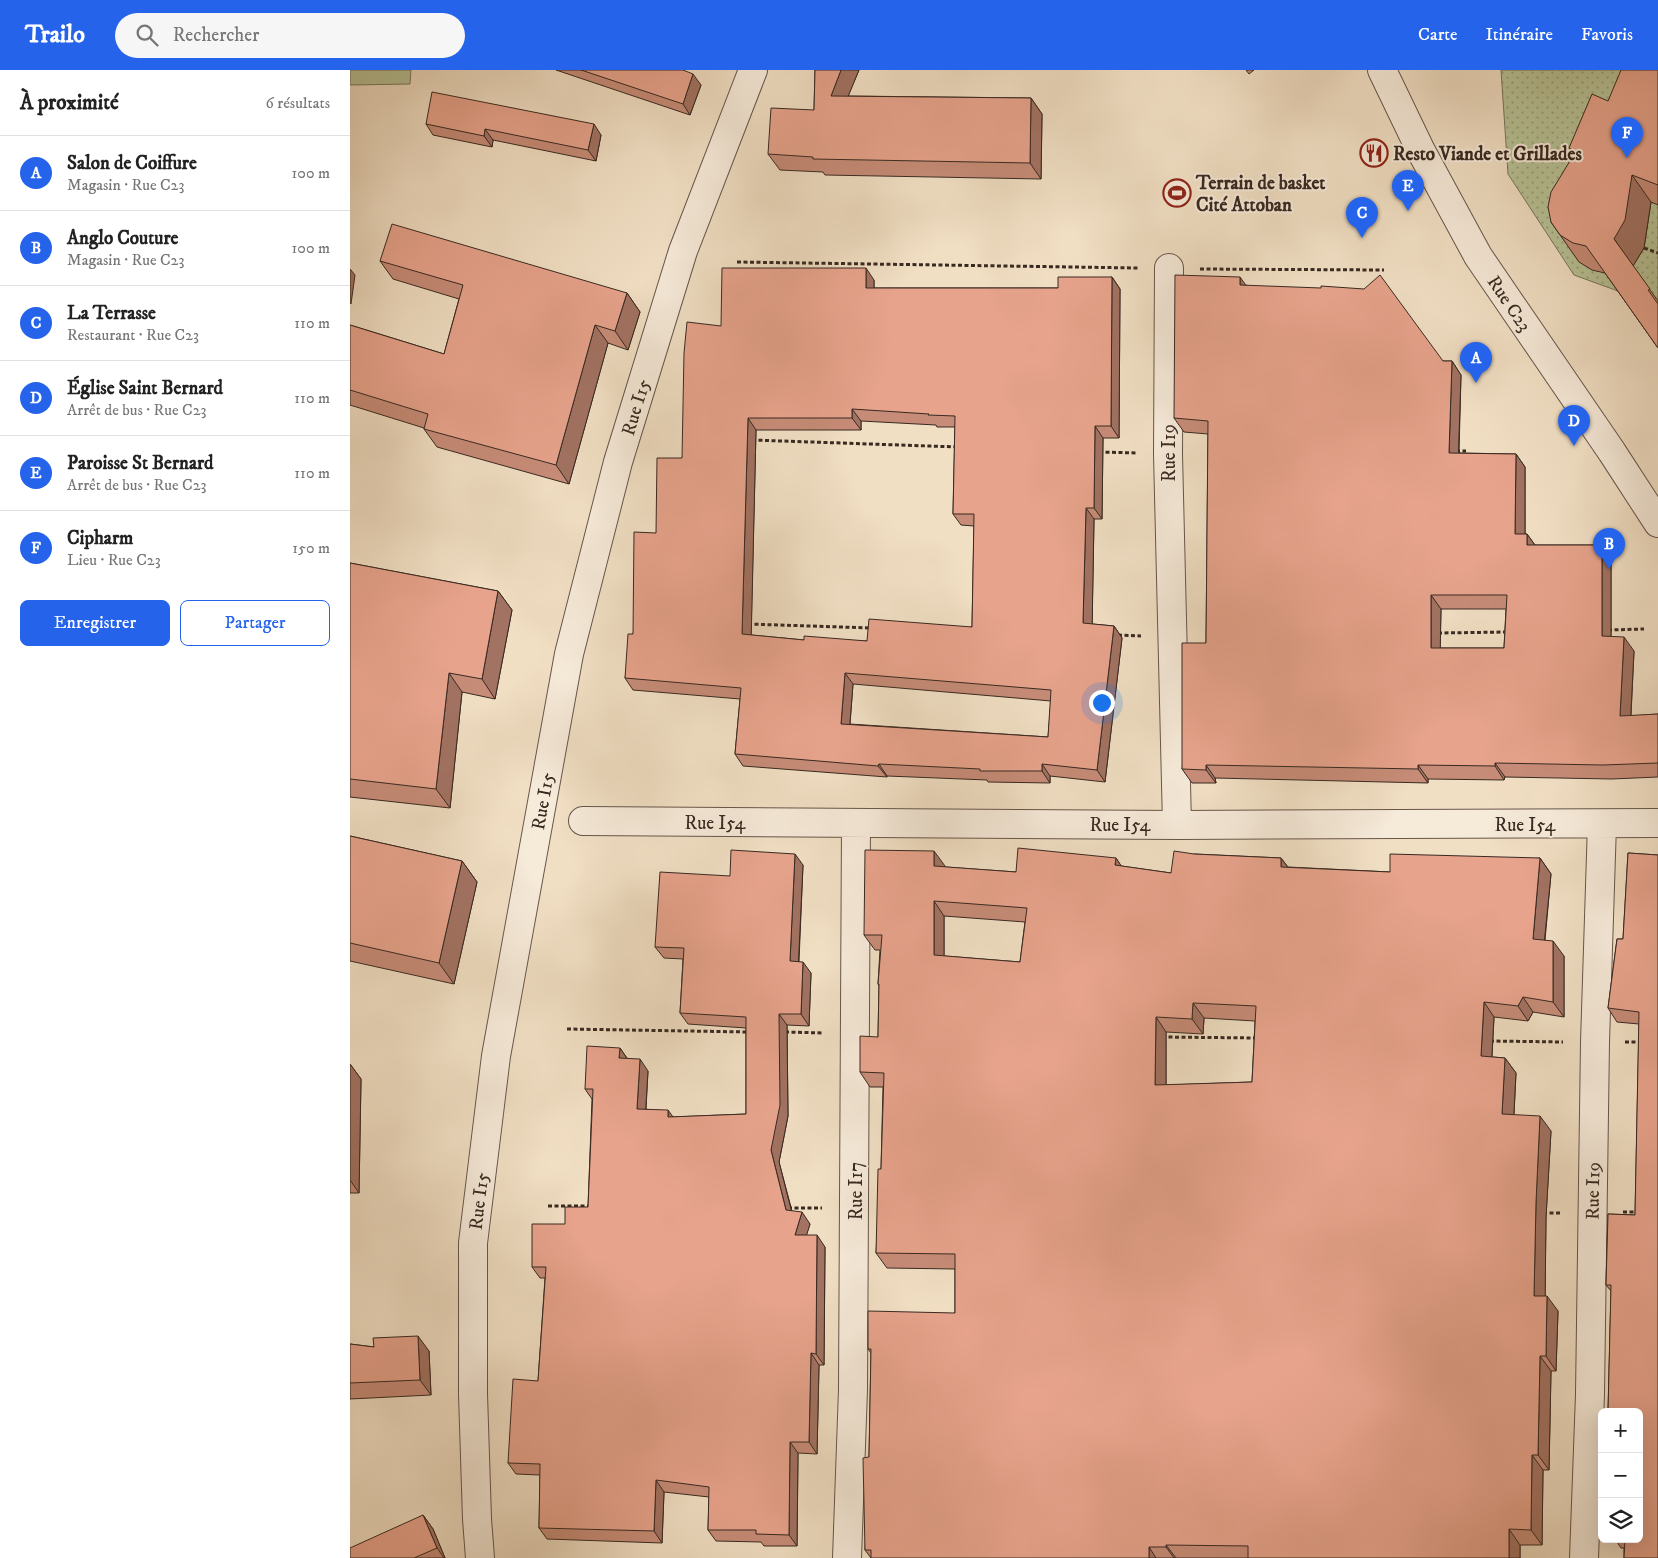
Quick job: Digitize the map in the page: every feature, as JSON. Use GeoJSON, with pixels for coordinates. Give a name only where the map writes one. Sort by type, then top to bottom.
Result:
{"type":"FeatureCollection","features":[{"type":"Feature","properties":{"kind":"street","name":"Rue I15"},"geometry":{"type":"LineString","coordinates":[[480,1558],[473,1394],[473,1243],[496,1056],[567,664],[618,462],[683,251],[753,70]]}},
{"type":"Feature","properties":{"kind":"street","name":"Rue C23"},"geometry":{"type":"LineString","coordinates":[[1382,70],[1421,151],[1478,256],[1658,523]]}},
{"type":"Feature","properties":{"kind":"street","name":"Rue I19"},"geometry":{"type":"LineString","coordinates":[[1169,268],[1168,454],[1177,825]]}},
{"type":"Feature","properties":{"kind":"street","name":"Rue I54"},"geometry":{"type":"LineString","coordinates":[[583,821],[1177,825],[1658,823]]}},
{"type":"Feature","properties":{"kind":"street","name":"Rue I17"},"geometry":{"type":"LineString","coordinates":[[847,1558],[853,1389],[856,823]]}},
{"type":"Feature","properties":{"kind":"street","name":"Rue I19"},"geometry":{"type":"LineString","coordinates":[[1584,1558],[1590,1394],[1595,1042],[1602,824]]}},
{"type":"Feature","properties":{"kind":"path"},"geometry":{"type":"LineString","coordinates":[[1644,248],[1658,253]]}},
{"type":"Feature","properties":{"kind":"path"},"geometry":{"type":"LineString","coordinates":[[737,262],[1384,270]]}},
{"type":"Feature","properties":{"kind":"path"},"geometry":{"type":"LineString","coordinates":[[743,439],[960,447]]}},
{"type":"Feature","properties":{"kind":"path"},"geometry":{"type":"LineString","coordinates":[[1446,451],[1466,451]]}},
{"type":"Feature","properties":{"kind":"path"},"geometry":{"type":"LineString","coordinates":[[1098,452],[1168,454]]}},
{"type":"Feature","properties":{"kind":"path"},"geometry":{"type":"LineString","coordinates":[[567,1029],[756,1032]]}},
{"type":"Feature","properties":{"kind":"path"},"geometry":{"type":"LineString","coordinates":[[776,1032],[856,1033]]}},
{"type":"Feature","properties":{"kind":"path"},"geometry":{"type":"LineString","coordinates":[[1156,1037],[1265,1038]]}},
{"type":"Feature","properties":{"kind":"path"},"geometry":{"type":"LineString","coordinates":[[1485,1041],[1649,1042]]}},
{"type":"Feature","properties":{"kind":"path"},"geometry":{"type":"LineString","coordinates":[[548,1206],[597,1206]]}},
{"type":"Feature","properties":{"kind":"path"},"geometry":{"type":"LineString","coordinates":[[786,1208],[855,1208]]}},
{"type":"Feature","properties":{"kind":"path"},"geometry":{"type":"LineString","coordinates":[[1542,1213],[1649,1212]]}},
{"type":"Feature","properties":{"kind":"green space"},"geometry":{"type":"Polygon","coordinates":[[[350,70],[411,70],[410,84],[350,85],[350,70]]]}},
{"type":"Feature","properties":{"kind":"green space"},"geometry":{"type":"Polygon","coordinates":[[[1501,70],[1658,70],[1658,348],[1618,291],[1574,275],[1508,174],[1501,70]]]}},
{"type":"Feature","properties":{"kind":"building"},"geometry":{"type":"Polygon","coordinates":[[[581,70],[683,70],[693,74],[683,104],[581,70]]]}},
{"type":"Feature","properties":{"kind":"building"},"geometry":{"type":"Polygon","coordinates":[[[815,70],[841,70],[831,96],[1031,98],[1030,163],[813,159],[813,157],[768,154],[771,108],[814,110],[815,70]]]}},
{"type":"Feature","properties":{"kind":"building"},"geometry":{"type":"Polygon","coordinates":[[[1621,70],[1658,70],[1658,185],[1632,175],[1625,220],[1614,239],[1650,289],[1648,290],[1658,304],[1658,348],[1586,246],[1573,243],[1560,235],[1551,222],[1548,207],[1551,192],[1576,151],[1569,148],[1592,94],[1608,101],[1621,70]]]}},
{"type":"Feature","properties":{"kind":"building"},"geometry":{"type":"Polygon","coordinates":[[[432,92],[594,124],[588,150],[485,129],[484,136],[426,124],[432,92]]]}},
{"type":"Feature","properties":{"kind":"building"},"geometry":{"type":"Polygon","coordinates":[[[392,224],[627,293],[615,331],[595,325],[556,465],[424,429],[428,414],[350,390],[350,325],[444,354],[463,285],[380,261],[392,224]]]}},
{"type":"Feature","properties":{"kind":"building"},"geometry":{"type":"Polygon","coordinates":[[[722,268],[866,268],[866,288],[1058,288],[1058,277],[1112,277],[1111,426],[1095,426],[1094,508],[1086,508],[1083,623],[1114,626],[1097,770],[1042,764],[1042,771],[980,771],[980,769],[879,764],[878,766],[735,754],[741,688],[625,678],[628,634],[633,634],[634,532],[656,533],[657,458],[682,458],[684,353],[687,322],[721,326],[722,268]],[[852,409],[852,418],[748,418],[742,634],[804,640],[804,636],[867,641],[869,619],[972,627],[974,514],[953,514],[955,416],[852,409]],[[845,673],[841,724],[1048,737],[1051,690],[845,673]]]}},
{"type":"Feature","properties":{"kind":"building"},"geometry":{"type":"Polygon","coordinates":[[[1175,275],[1240,277],[1240,285],[1321,288],[1321,286],[1364,289],[1380,275],[1443,361],[1452,361],[1449,453],[1516,454],[1515,534],[1527,534],[1527,545],[1602,545],[1602,636],[1624,637],[1620,716],[1658,714],[1658,763],[1603,765],[1495,763],[1495,766],[1418,765],[1418,769],[1206,765],[1206,770],[1182,769],[1182,643],[1206,643],[1208,421],[1174,418],[1175,275]],[[1431,595],[1431,648],[1504,648],[1507,595],[1431,595]]]}},
{"type":"Feature","properties":{"kind":"building"},"geometry":{"type":"Polygon","coordinates":[[[350,563],[498,591],[482,679],[449,673],[436,789],[350,779],[350,563]]]}},
{"type":"Feature","properties":{"kind":"building"},"geometry":{"type":"Polygon","coordinates":[[[350,836],[462,861],[439,963],[350,943],[350,836]]]}},
{"type":"Feature","properties":{"kind":"building"},"geometry":{"type":"Polygon","coordinates":[[[1018,848],[1116,858],[1115,865],[1171,873],[1174,851],[1194,854],[1281,858],[1281,867],[1390,872],[1390,854],[1540,858],[1533,939],[1553,941],[1553,1002],[1523,997],[1518,1006],[1484,1002],[1481,1056],[1505,1058],[1502,1114],[1540,1116],[1534,1296],[1547,1296],[1546,1356],[1540,1356],[1538,1455],[1532,1455],[1531,1530],[1509,1529],[1509,1558],[1248,1558],[1248,1546],[1166,1545],[1166,1547],[1149,1547],[1149,1558],[871,1558],[871,1550],[865,1550],[863,1458],[869,1457],[871,1349],[868,1349],[868,1311],[955,1313],[955,1254],[876,1253],[878,1169],[881,1169],[884,1073],[860,1072],[860,1036],[878,1037],[878,984],[882,935],[864,935],[865,850],[934,851],[934,866],[1016,872],[1018,848]],[[934,901],[934,955],[1020,962],[1027,908],[934,901]],[[1193,1003],[1192,1019],[1156,1017],[1155,1085],[1252,1082],[1256,1006],[1193,1003]]]}},
{"type":"Feature","properties":{"kind":"building"},"geometry":{"type":"Polygon","coordinates":[[[731,850],[795,854],[790,961],[803,962],[801,1014],[779,1014],[780,1105],[771,1150],[786,1210],[802,1212],[795,1235],[817,1235],[816,1354],[811,1353],[809,1442],[790,1442],[789,1535],[756,1534],[756,1530],[708,1530],[709,1487],[656,1480],[654,1531],[539,1528],[540,1464],[508,1463],[513,1379],[538,1381],[546,1267],[532,1267],[532,1224],[565,1224],[565,1207],[588,1207],[593,1089],[585,1089],[587,1046],[620,1048],[619,1058],[640,1059],[637,1109],[668,1110],[668,1117],[746,1114],[746,1017],[680,1013],[684,948],[655,947],[660,872],[730,876],[731,850]]]}},
{"type":"Feature","properties":{"kind":"building"},"geometry":{"type":"Polygon","coordinates":[[[1628,853],[1658,855],[1658,1558],[1624,1558],[1625,1543],[1643,1543],[1643,1408],[1608,1408],[1611,1285],[1606,1285],[1608,1214],[1635,1215],[1639,1012],[1608,1008],[1617,939],[1623,939],[1628,853]]]}},
{"type":"Feature","properties":{"kind":"building"},"geometry":{"type":"Polygon","coordinates":[[[418,1336],[420,1380],[350,1383],[350,1344],[374,1347],[373,1338],[418,1336]]]}},
{"type":"Feature","properties":{"kind":"building"},"geometry":{"type":"Polygon","coordinates":[[[423,1515],[437,1548],[414,1558],[350,1558],[350,1548],[423,1515]]]}},
{"type":"Feature","properties":{"kind":"place","name":"Resto Viande et Grillades"},"geometry":{"type":"Point","coordinates":[1374,153]}},
{"type":"Feature","properties":{"kind":"place","name":"Cipharm"},"geometry":{"type":"Point","coordinates":[1627,158]}},
{"type":"Feature","properties":{"kind":"place","name":"Terrain de basket Cité Attoban"},"geometry":{"type":"Point","coordinates":[1177,193]}},
{"type":"Feature","properties":{"kind":"place","name":"Paroisse St Bernard"},"geometry":{"type":"Point","coordinates":[1408,211]}},
{"type":"Feature","properties":{"kind":"place","name":"La Terrasse"},"geometry":{"type":"Point","coordinates":[1362,238]}},
{"type":"Feature","properties":{"kind":"place","name":"Salon de Coiffure"},"geometry":{"type":"Point","coordinates":[1476,383]}},
{"type":"Feature","properties":{"kind":"place","name":"Église Saint Bernard"},"geometry":{"type":"Point","coordinates":[1574,446]}},
{"type":"Feature","properties":{"kind":"place","name":"Anglo Couture"},"geometry":{"type":"Point","coordinates":[1609,569]}}]}
